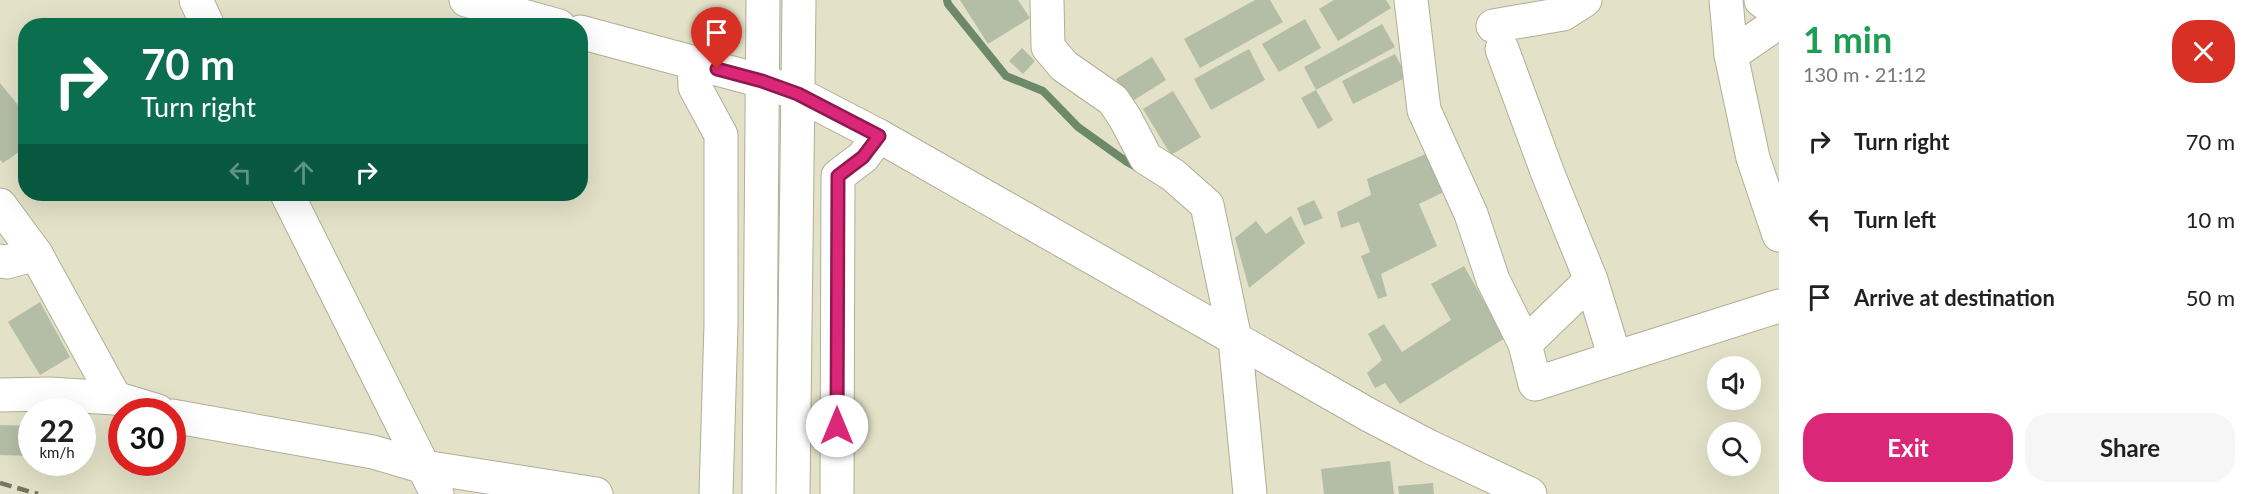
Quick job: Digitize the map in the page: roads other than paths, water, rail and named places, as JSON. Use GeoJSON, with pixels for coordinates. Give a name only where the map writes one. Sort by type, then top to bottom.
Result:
{"type":"FeatureCollection","features":[{"type":"Feature","properties":{"kind":"street"},"geometry":{"type":"LineString","coordinates":[[196,0],[204,18]]}},
{"type":"Feature","properties":{"kind":"street"},"geometry":{"type":"LineString","coordinates":[[466,0],[530,18]]}},
{"type":"Feature","properties":{"kind":"street"},"geometry":{"type":"LineString","coordinates":[[759,494],[763,0]]}},
{"type":"Feature","properties":{"kind":"street"},"geometry":{"type":"LineString","coordinates":[[793,494],[799,0]]}},
{"type":"Feature","properties":{"kind":"street"},"geometry":{"type":"LineString","coordinates":[[1047,0],[1048,47],[1064,66],[1113,100],[1146,158],[1173,175],[1207,205],[1235,339],[1250,494]]}},
{"type":"Feature","properties":{"kind":"street"},"geometry":{"type":"LineString","coordinates":[[1411,0],[1424,110],[1471,214],[1493,280],[1525,344],[1535,384],[1779,306]]}},
{"type":"Feature","properties":{"kind":"street"},"geometry":{"type":"LineString","coordinates":[[1585,0],[1563,14],[1497,37],[1548,174],[1591,280],[1615,358]]}},
{"type":"Feature","properties":{"kind":"street"},"geometry":{"type":"LineString","coordinates":[[1726,0],[1731,55],[1753,158],[1779,235]]}},
{"type":"Feature","properties":{"kind":"street"},"geometry":{"type":"LineString","coordinates":[[1761,0],[1779,13]]}},
{"type":"Feature","properties":{"kind":"street"},"geometry":{"type":"LineString","coordinates":[[1731,55],[1779,22]]}},
{"type":"Feature","properties":{"kind":"street"},"geometry":{"type":"LineString","coordinates":[[588,34],[762,81],[798,94],[879,136],[1430,447],[1530,494]]}},
{"type":"Feature","properties":{"kind":"street"},"geometry":{"type":"LineString","coordinates":[[694,63],[695,87],[721,135],[721,324],[716,494]]}},
{"type":"Feature","properties":{"kind":"street"},"geometry":{"type":"LineString","coordinates":[[837,494],[838,176],[863,157],[879,136]]}},
{"type":"Feature","properties":{"kind":"street"},"geometry":{"type":"LineString","coordinates":[[291,201],[431,481]]}},
{"type":"Feature","properties":{"kind":"street"},"geometry":{"type":"LineString","coordinates":[[0,205],[36,254],[115,398]]}},
{"type":"Feature","properties":{"kind":"street"},"geometry":{"type":"LineString","coordinates":[[0,261],[7,262],[36,254]]}},
{"type":"Feature","properties":{"kind":"street"},"geometry":{"type":"LineString","coordinates":[[1525,344],[1591,280]]}},
{"type":"Feature","properties":{"kind":"street"},"geometry":{"type":"LineString","coordinates":[[0,394],[115,398]]}},
{"type":"Feature","properties":{"kind":"street"},"geometry":{"type":"LineString","coordinates":[[186,419],[373,452],[431,481],[596,494]]}},
{"type":"Feature","properties":{"kind":"waterway"},"geometry":{"type":"LineString","coordinates":[[947,0],[1006,76],[1043,91],[1078,127],[1138,168]]}},
{"type":"Feature","properties":{"kind":"railway"},"geometry":{"type":"LineString","coordinates":[[0,483],[38,494]]}}]}
